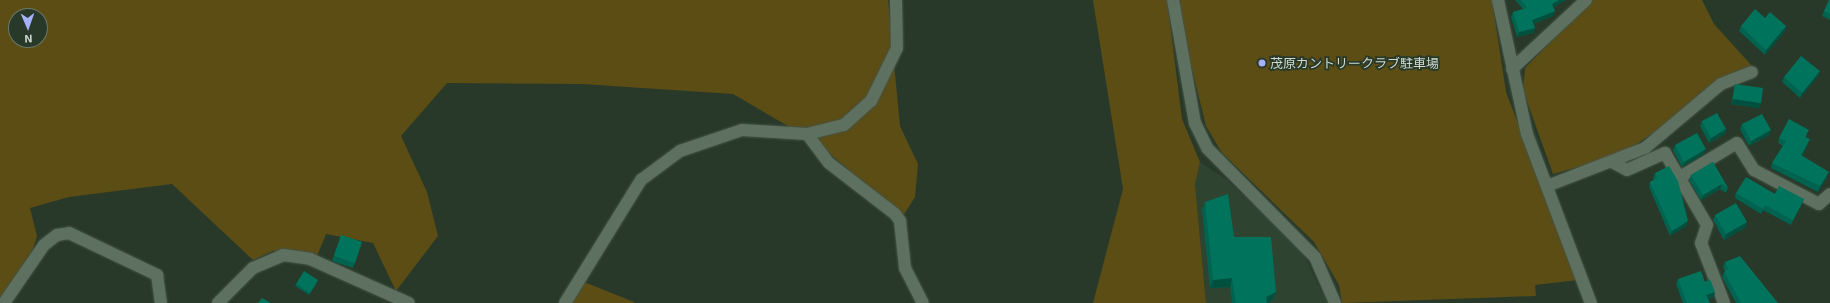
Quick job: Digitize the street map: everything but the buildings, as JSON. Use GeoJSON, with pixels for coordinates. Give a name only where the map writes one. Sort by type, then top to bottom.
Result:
{"type":"FeatureCollection","features":[{"type":"Feature","properties":{"kind":"street"},"geometry":{"type":"LineString","coordinates":[[565,303],[641,180],[680,151],[742,130],[807,134],[844,125],[872,101],[897,48],[896,0]]}},
{"type":"Feature","properties":{"kind":"street"},"geometry":{"type":"LineString","coordinates":[[1173,0],[1194,123],[1207,148],[1315,257],[1335,303]]}},
{"type":"Feature","properties":{"kind":"street"},"geometry":{"type":"LineString","coordinates":[[1498,0],[1527,134],[1591,303]]}},
{"type":"Feature","properties":{"kind":"street"},"geometry":{"type":"LineString","coordinates":[[1512,69],[1586,0]]}},
{"type":"Feature","properties":{"kind":"street"},"geometry":{"type":"LineString","coordinates":[[1547,186],[1645,148],[1721,84],[1752,72]]}},
{"type":"Feature","properties":{"kind":"street"},"geometry":{"type":"LineString","coordinates":[[807,134],[829,163],[895,214],[900,221],[905,268],[923,303]]}},
{"type":"Feature","properties":{"kind":"street"},"geometry":{"type":"LineString","coordinates":[[1680,177],[1737,143],[1754,170],[1819,204],[1830,194]]}},
{"type":"Feature","properties":{"kind":"street"},"geometry":{"type":"LineString","coordinates":[[1612,162],[1627,170],[1665,153],[1707,225],[1701,243],[1724,303]]}},
{"type":"Feature","properties":{"kind":"street"},"geometry":{"type":"LineString","coordinates":[[4,303],[44,245],[57,235],[69,233],[157,275],[161,303]]}},
{"type":"Feature","properties":{"kind":"street"},"geometry":{"type":"LineString","coordinates":[[218,303],[253,268],[283,255],[310,259],[409,303]]}},
{"type":"Feature","properties":{"kind":"shaded area"},"geometry":{"type":"Polygon","coordinates":[[[0,0],[888,0],[900,126],[918,164],[915,197],[903,216],[817,143],[733,94],[582,84],[447,83],[401,136],[427,192],[438,236],[396,291],[373,243],[326,234],[317,256],[273,251],[253,260],[172,184],[69,197],[30,208],[37,236],[33,249],[0,300],[0,0]]]}},
{"type":"Feature","properties":{"kind":"shaded area"},"geometry":{"type":"Polygon","coordinates":[[[1093,0],[1167,0],[1182,119],[1200,162],[1195,184],[1206,303],[1093,303],[1123,189],[1093,0]]]}},
{"type":"Feature","properties":{"kind":"shaded area"},"geometry":{"type":"Polygon","coordinates":[[[1175,0],[1492,0],[1506,92],[1578,280],[1535,285],[1536,296],[1342,303],[1339,285],[1314,242],[1222,153],[1206,126],[1175,0]]]}},
{"type":"Feature","properties":{"kind":"shaded area"},"geometry":{"type":"Polygon","coordinates":[[[1592,0],[1702,0],[1714,24],[1753,67],[1632,147],[1604,160],[1553,174],[1523,90],[1525,68],[1592,0]]]}},
{"type":"Feature","properties":{"kind":"shaded area"},"geometry":{"type":"Polygon","coordinates":[[[1200,162],[1227,180],[1301,249],[1327,303],[1206,303],[1195,184],[1200,162]]]}},
{"type":"Feature","properties":{"kind":"shaded area"},"geometry":{"type":"Polygon","coordinates":[[[584,282],[634,302],[634,303],[569,303],[584,282]]]}},
{"type":"Feature","properties":{"kind":"place","name":"茂原カントリークラブ駐車場"},"geometry":{"type":"Point","coordinates":[1262,63]}}]}
